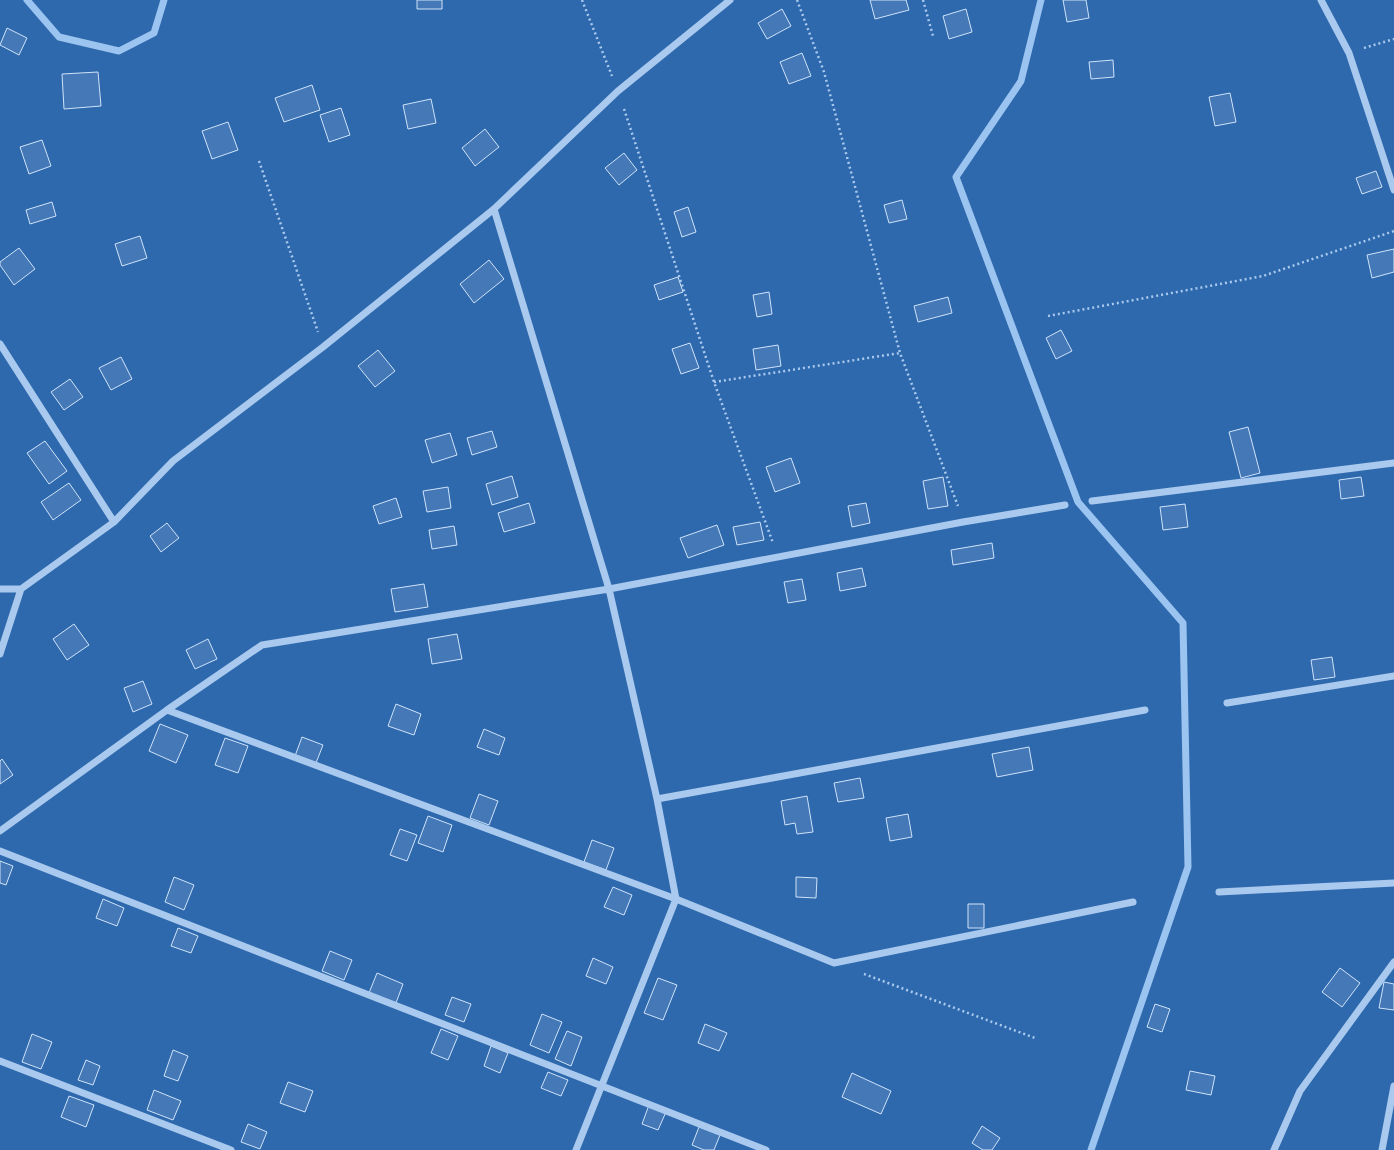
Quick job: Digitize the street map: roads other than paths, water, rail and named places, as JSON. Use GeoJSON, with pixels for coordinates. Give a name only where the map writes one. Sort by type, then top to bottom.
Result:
{"type":"FeatureCollection","features":[{"type":"Feature","properties":{"kind":"street"},"geometry":{"type":"LineString","coordinates":[[0,589],[21,588],[114,522],[174,461],[323,348],[494,210],[618,91],[730,0]]}},
{"type":"Feature","properties":{"kind":"street"},"geometry":{"type":"LineString","coordinates":[[1321,0],[1349,53],[1394,190]]}},
{"type":"Feature","properties":{"kind":"street"},"geometry":{"type":"LineString","coordinates":[[494,210],[609,589],[657,799],[676,899],[576,1150]]}},
{"type":"Feature","properties":{"kind":"street"},"geometry":{"type":"LineString","coordinates":[[0,344],[114,522]]}},
{"type":"Feature","properties":{"kind":"street"},"geometry":{"type":"LineString","coordinates":[[1092,501],[1394,463]]}},
{"type":"Feature","properties":{"kind":"street"},"geometry":{"type":"LineString","coordinates":[[0,831],[168,710],[262,645],[609,589],[778,556],[1065,505]]}},
{"type":"Feature","properties":{"kind":"street"},"geometry":{"type":"LineString","coordinates":[[0,654],[21,588]]}},
{"type":"Feature","properties":{"kind":"street"},"geometry":{"type":"LineString","coordinates":[[1227,703],[1394,676]]}},
{"type":"Feature","properties":{"kind":"street"},"geometry":{"type":"LineString","coordinates":[[168,710],[676,899],[834,963],[1134,902]]}},
{"type":"Feature","properties":{"kind":"street"},"geometry":{"type":"LineString","coordinates":[[657,799],[1145,710]]}},
{"type":"Feature","properties":{"kind":"street"},"geometry":{"type":"LineString","coordinates":[[0,851],[766,1150]]}},
{"type":"Feature","properties":{"kind":"street"},"geometry":{"type":"LineString","coordinates":[[1219,892],[1394,884]]}},
{"type":"Feature","properties":{"kind":"street"},"geometry":{"type":"LineString","coordinates":[[1274,1150],[1300,1091],[1394,962]]}},
{"type":"Feature","properties":{"kind":"street"},"geometry":{"type":"LineString","coordinates":[[0,1061],[231,1150]]}},
{"type":"Feature","properties":{"kind":"street"},"geometry":{"type":"LineString","coordinates":[[1382,1150],[1394,1086]]}},
{"type":"Feature","properties":{"kind":"waterway"},"geometry":{"type":"LineString","coordinates":[[27,0],[59,37],[119,51],[154,33],[164,0]]}},
{"type":"Feature","properties":{"kind":"waterway"},"geometry":{"type":"LineString","coordinates":[[1041,0],[1021,81],[956,177],[1078,502],[1183,623],[1188,867],[1091,1150]]}}]}
